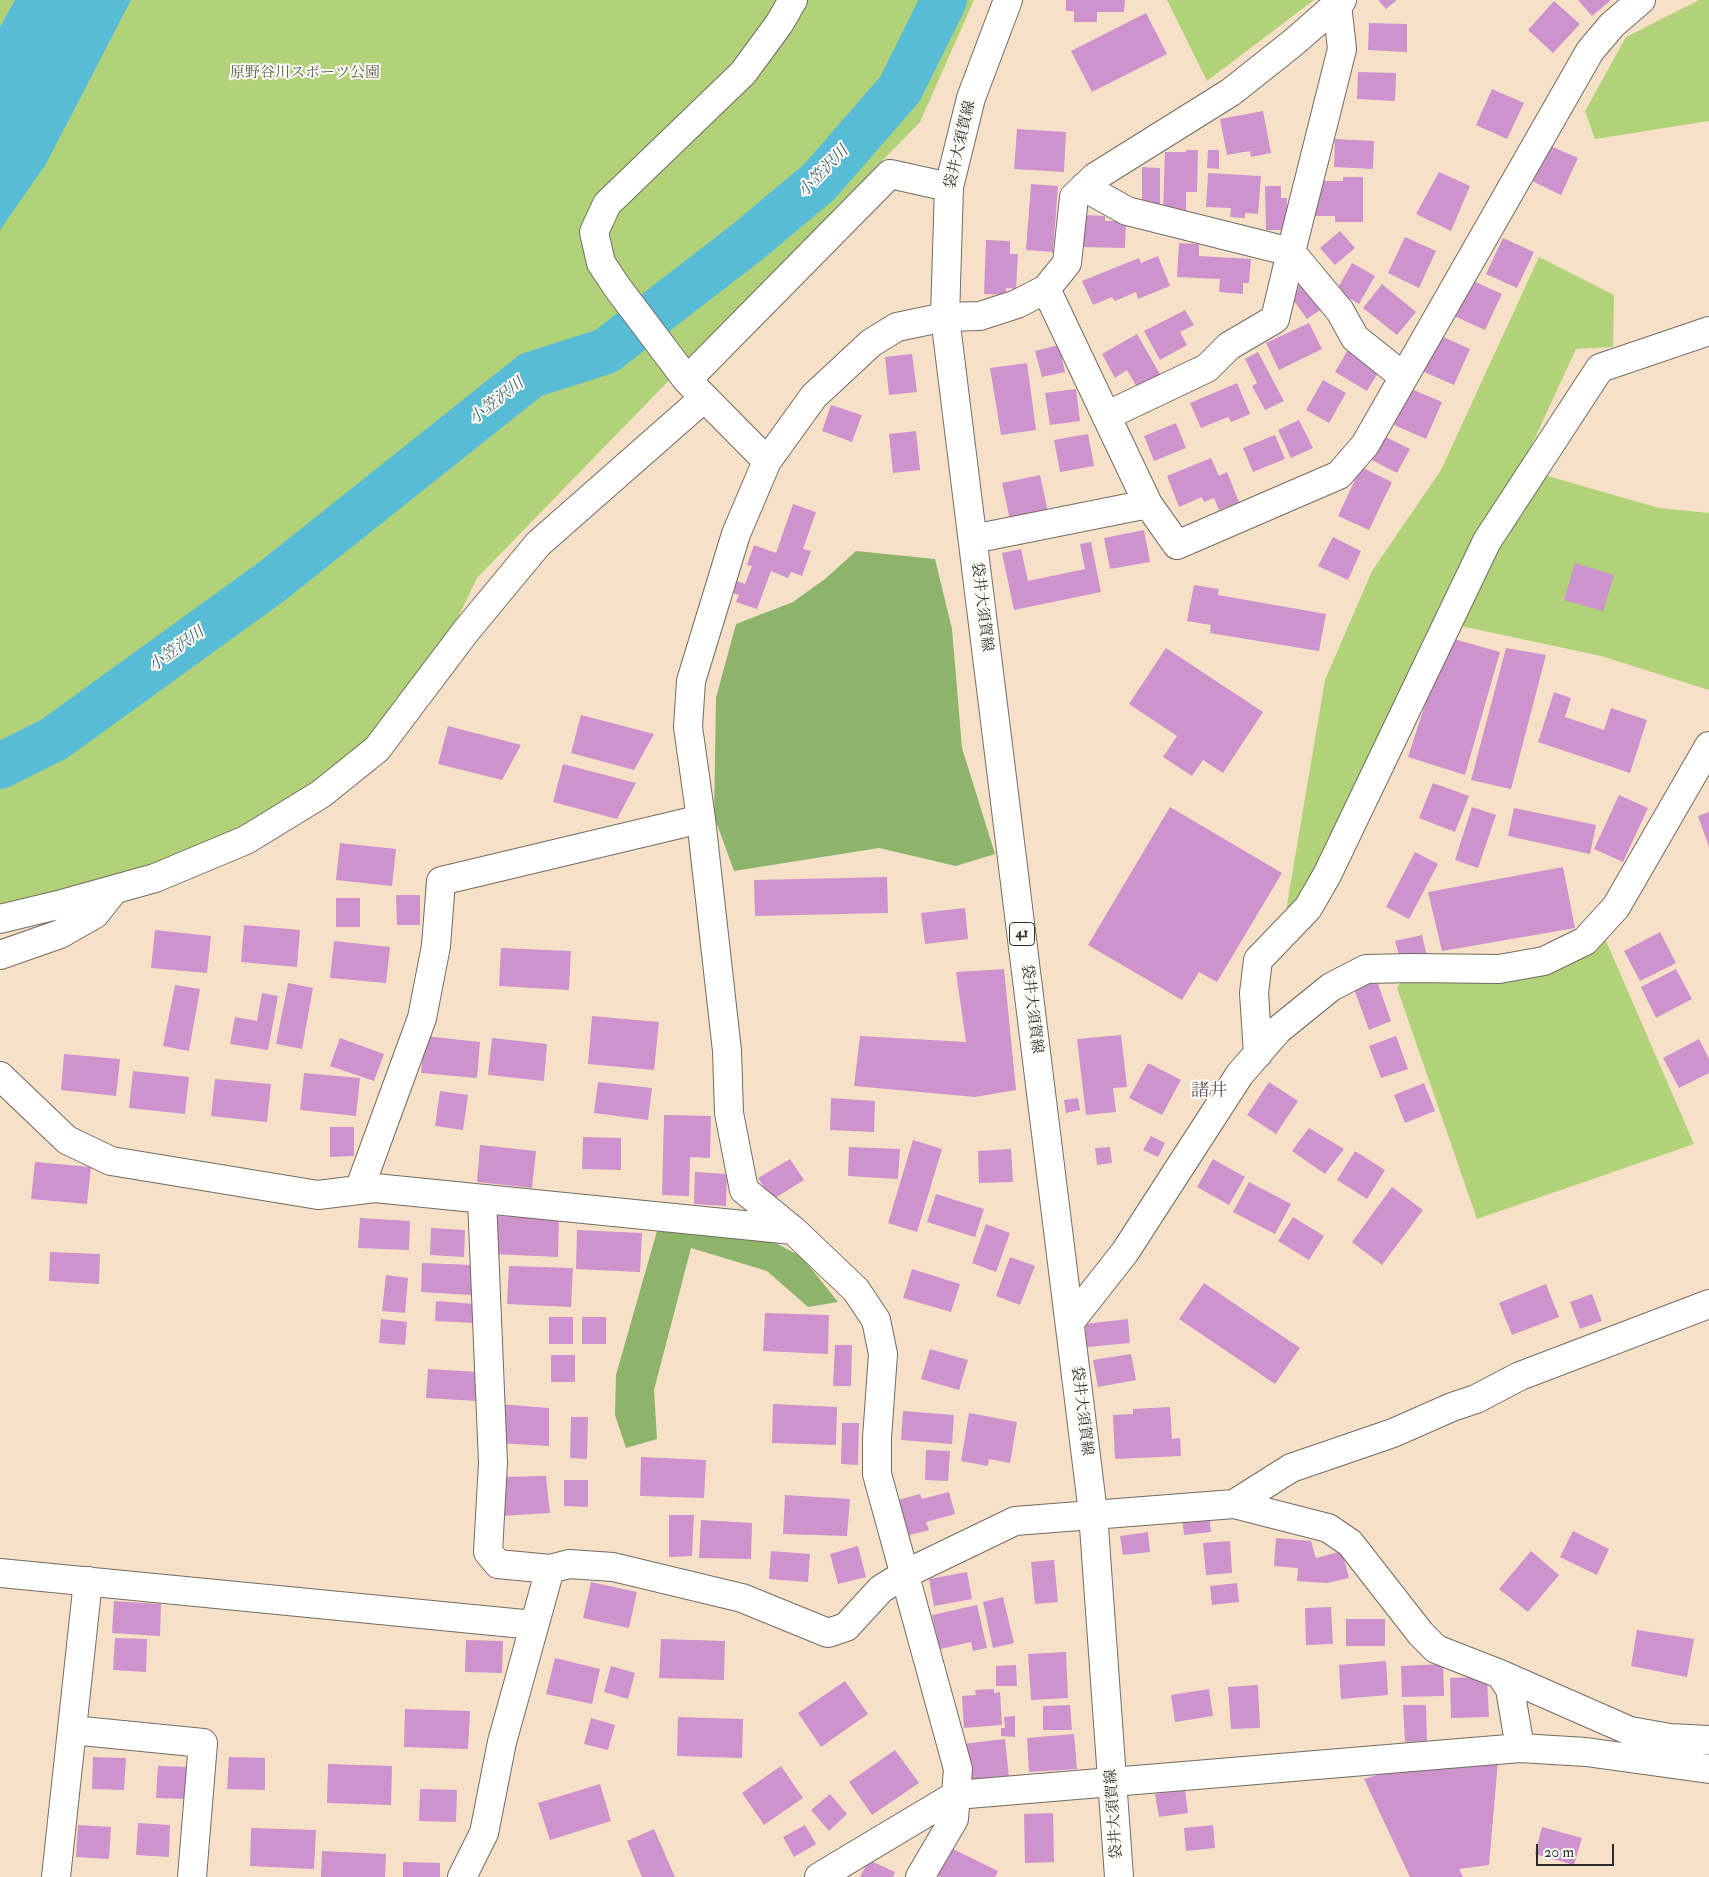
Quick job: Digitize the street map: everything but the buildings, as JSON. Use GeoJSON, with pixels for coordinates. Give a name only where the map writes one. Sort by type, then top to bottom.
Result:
{"type":"FeatureCollection","features":[{"type":"Feature","properties":{"kind":"street"},"geometry":{"type":"LineString","coordinates":[[767,461],[696,389],[617,287],[602,263],[594,232],[607,204],[743,73],[779,24],[793,0]]}},
{"type":"Feature","properties":{"kind":"street","name":"袋井大須賀線"},"geometry":{"type":"LineString","coordinates":[[1008,0],[971,98],[949,187],[946,317],[1093,1513],[1119,1877]]}},
{"type":"Feature","properties":{"kind":"street"},"geometry":{"type":"LineString","coordinates":[[1046,289],[1148,504],[1177,546],[1339,475],[1365,445],[1590,51],[1612,24],[1641,0]]}},
{"type":"Feature","properties":{"kind":"street"},"geometry":{"type":"LineString","coordinates":[[920,1877],[954,1818],[958,1769],[877,1474],[877,1438],[883,1354],[876,1320],[856,1290],[793,1230],[744,1190],[729,1113],[727,1051],[701,818],[688,727],[691,681],[736,534],[767,461],[814,396],[871,343],[897,327],[946,317],[980,316],[1017,304],[1046,289],[1066,263],[1074,197],[1084,187],[1095,177],[1231,92],[1294,42],[1340,2]]}},
{"type":"Feature","properties":{"kind":"street"},"geometry":{"type":"LineString","coordinates":[[1106,416],[1207,368],[1229,346],[1275,319],[1290,252],[1342,49],[1340,2]]}},
{"type":"Feature","properties":{"kind":"street"},"geometry":{"type":"LineString","coordinates":[[0,919],[155,878],[246,840],[321,794],[377,749],[466,631],[538,544],[696,389],[890,174],[949,187]]}},
{"type":"Feature","properties":{"kind":"street"},"geometry":{"type":"LineString","coordinates":[[1084,187],[1127,211],[1290,252],[1340,311],[1355,338],[1404,377]]}},
{"type":"Feature","properties":{"kind":"street"},"geometry":{"type":"LineString","coordinates":[[1258,1054],[1254,993],[1258,960],[1308,908],[1322,883],[1488,541],[1600,368],[1709,331]]}},
{"type":"Feature","properties":{"kind":"street"},"geometry":{"type":"LineString","coordinates":[[973,539],[1148,504]]}},
{"type":"Feature","properties":{"kind":"street"},"geometry":{"type":"LineString","coordinates":[[1070,1322],[1125,1252],[1240,1074],[1278,1030],[1332,987],[1366,969],[1499,968],[1544,961],[1585,941],[1616,907],[1709,746]]}},
{"type":"Feature","properties":{"kind":"street"},"geometry":{"type":"LineString","coordinates":[[359,1190],[422,1018],[436,946],[441,881],[701,818]]}},
{"type":"Feature","properties":{"kind":"street"},"geometry":{"type":"LineString","coordinates":[[0,955],[60,934],[96,914],[114,890]]}},
{"type":"Feature","properties":{"kind":"street"},"geometry":{"type":"LineString","coordinates":[[0,1076],[67,1140],[111,1161],[318,1196],[375,1188],[793,1230]]}},
{"type":"Feature","properties":{"kind":"street"},"geometry":{"type":"LineString","coordinates":[[482,1199],[493,1463],[488,1552],[498,1564],[550,1569],[569,1564],[613,1567],[742,1598],[828,1633],[846,1627],[881,1589],[905,1574],[1015,1521],[1093,1513],[1234,1504],[1328,1528],[1350,1543],[1421,1634],[1436,1649],[1500,1674],[1630,1731],[1670,1738],[1709,1740]]}},
{"type":"Feature","properties":{"kind":"street"},"geometry":{"type":"LineString","coordinates":[[1234,1504],[1290,1468],[1393,1433],[1452,1407],[1476,1399],[1520,1376],[1709,1304]]}},
{"type":"Feature","properties":{"kind":"street"},"geometry":{"type":"LineString","coordinates":[[462,1877],[484,1833],[502,1742],[550,1569]]}},
{"type":"Feature","properties":{"kind":"street"},"geometry":{"type":"LineString","coordinates":[[0,1573],[534,1625]]}},
{"type":"Feature","properties":{"kind":"street"},"geometry":{"type":"LineString","coordinates":[[56,1877],[88,1581]]}},
{"type":"Feature","properties":{"kind":"street"},"geometry":{"type":"LineString","coordinates":[[1500,1674],[1510,1690],[1520,1748]]}},
{"type":"Feature","properties":{"kind":"street"},"geometry":{"type":"LineString","coordinates":[[72,1730],[203,1743],[192,1877]]}},
{"type":"Feature","properties":{"kind":"street"},"geometry":{"type":"LineString","coordinates":[[819,1877],[956,1796],[1113,1781],[1520,1748],[1586,1752],[1709,1769]]}},
{"type":"Feature","properties":{"kind":"green space","name":"原野谷川スポーツ公園"},"geometry":{"type":"Polygon","coordinates":[[[0,0],[974,0],[920,122],[477,578],[425,686],[296,810],[114,890],[0,914],[0,0]]]}},
{"type":"Feature","properties":{"kind":"green space"},"geometry":{"type":"Polygon","coordinates":[[[1167,0],[1314,0],[1207,81],[1167,0]]]}},
{"type":"Feature","properties":{"kind":"green space"},"geometry":{"type":"Polygon","coordinates":[[[1699,0],[1709,0],[1709,121],[1595,139],[1585,111],[1626,37],[1699,0]]]}},
{"type":"Feature","properties":{"kind":"green space"},"geometry":{"type":"Polygon","coordinates":[[[1539,257],[1614,295],[1613,347],[1576,349],[1529,451],[1462,565],[1337,852],[1282,934],[1325,680],[1372,571],[1441,470],[1539,257]]]}},
{"type":"Feature","properties":{"kind":"green space"},"geometry":{"type":"Polygon","coordinates":[[[1544,475],[1659,508],[1709,513],[1709,690],[1601,656],[1456,625],[1490,554],[1544,475]]]}},
{"type":"Feature","properties":{"kind":"green space"},"geometry":{"type":"Polygon","coordinates":[[[856,551],[935,559],[952,629],[962,748],[995,854],[956,866],[879,848],[734,871],[714,816],[716,698],[736,624],[793,602],[825,579],[856,551]]]}},
{"type":"Feature","properties":{"kind":"green space"},"geometry":{"type":"Polygon","coordinates":[[[1604,936],[1694,1144],[1477,1219],[1397,988],[1403,979],[1604,936]]]}},
{"type":"Feature","properties":{"kind":"green space"},"geometry":{"type":"Polygon","coordinates":[[[705,1222],[772,1241],[802,1257],[838,1302],[808,1307],[767,1271],[691,1248],[654,1390],[657,1439],[626,1448],[615,1415],[616,1375],[657,1231],[705,1222]]]}},
{"type":"Feature","properties":{"kind":"water"},"geometry":{"type":"Polygon","coordinates":[[[15,0],[131,0],[46,164],[0,230],[0,27],[15,0]]]}},
{"type":"Feature","properties":{"kind":"waterway","name":"小笠沢川"},"geometry":{"type":"LineString","coordinates":[[0,766],[54,739],[271,582],[531,375],[606,351],[746,243],[819,182],[900,89],[944,0]]}},
{"type":"Feature","properties":{"kind":"district","name":"諸井"},"geometry":{"type":"Point","coordinates":[1209,1092]}}]}
